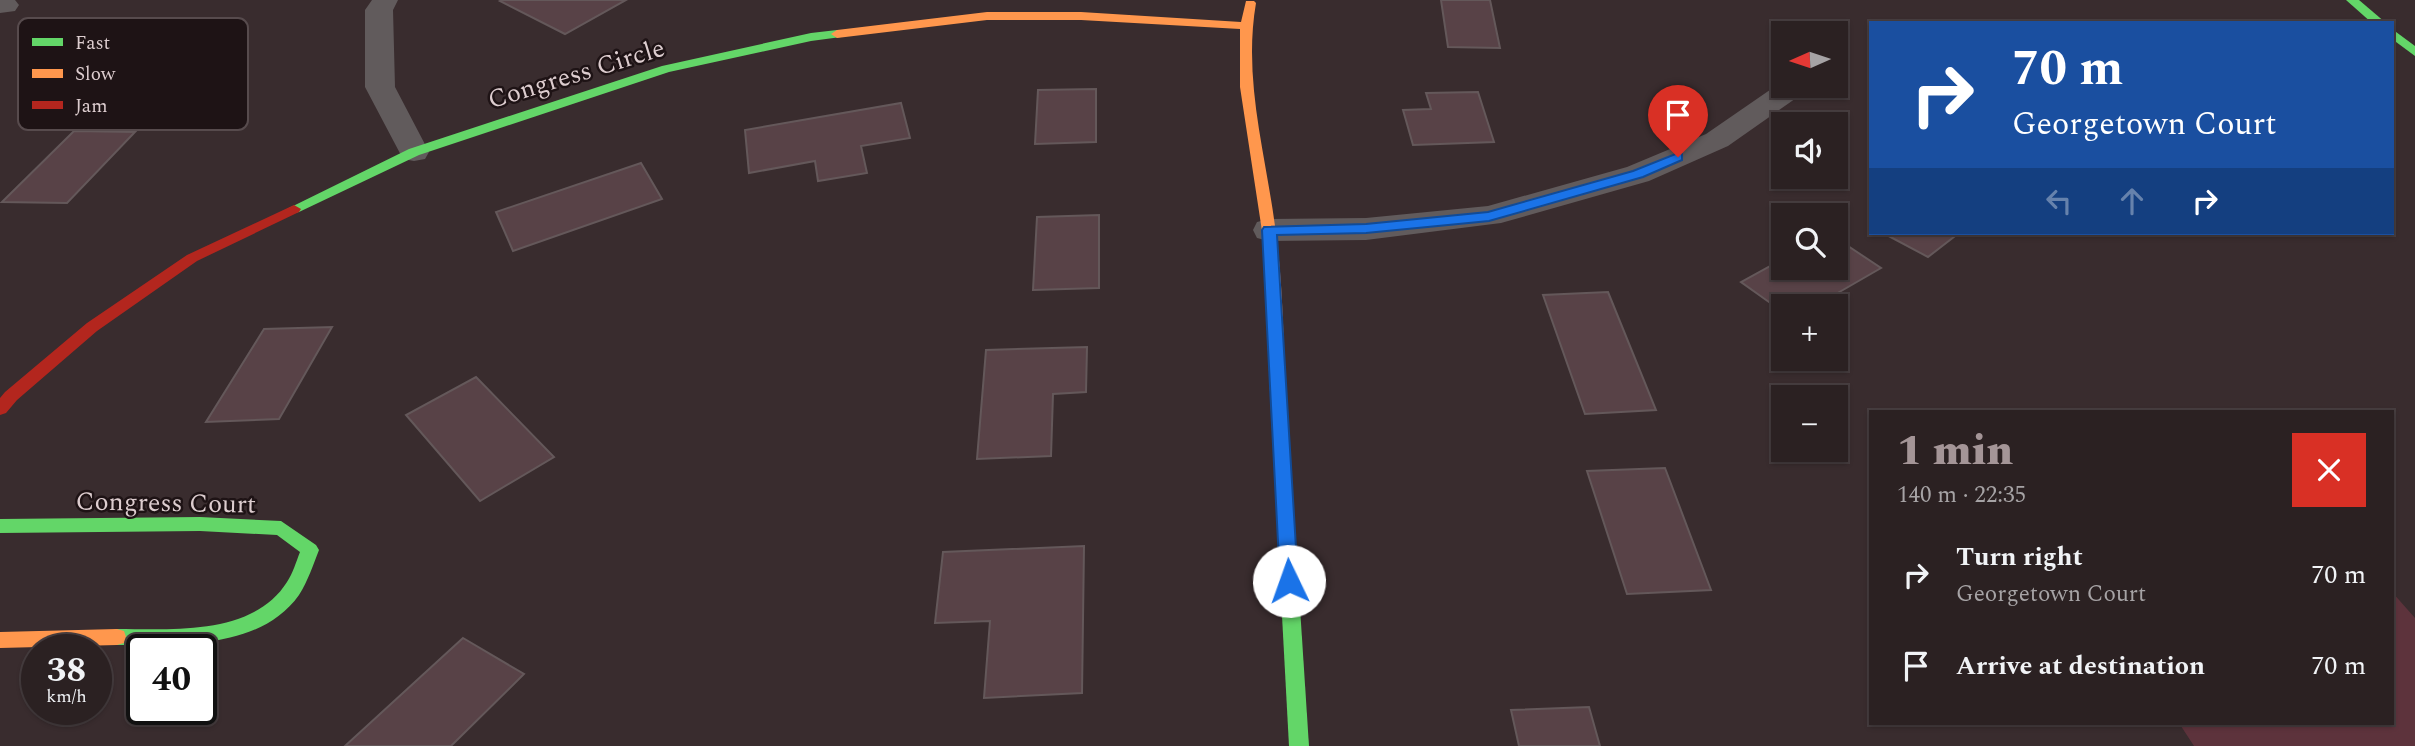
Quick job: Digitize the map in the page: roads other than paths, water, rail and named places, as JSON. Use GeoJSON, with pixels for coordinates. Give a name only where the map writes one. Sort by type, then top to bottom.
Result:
{"type":"FeatureCollection","features":[{"type":"Feature","properties":{"kind":"main road"},"geometry":{"type":"LineString","coordinates":[[1251,0],[1244,26],[1246,77],[1269,230],[1299,746]]}},
{"type":"Feature","properties":{"kind":"main road"},"geometry":{"type":"LineString","coordinates":[[2352,0],[2378,21]]}},
{"type":"Feature","properties":{"kind":"main road","name":"Congress Circle"},"geometry":{"type":"LineString","coordinates":[[0,409],[11,396],[92,327],[192,258],[414,152],[666,69],[811,37],[986,16],[1081,16],[1244,26]]}},
{"type":"Feature","properties":{"kind":"main road"},"geometry":{"type":"LineString","coordinates":[[2394,35],[2415,52]]}},
{"type":"Feature","properties":{"kind":"main road","name":"Congress Court"},"geometry":{"type":"LineString","coordinates":[[0,526],[200,524],[281,528],[310,550],[292,590],[264,617],[206,635],[0,640]]}},
{"type":"Feature","properties":{"kind":"street"},"geometry":{"type":"LineString","coordinates":[[384,0],[379,10],[380,87],[414,152]]}},
{"type":"Feature","properties":{"kind":"street"},"geometry":{"type":"LineString","coordinates":[[1269,230],[1366,229],[1489,216],[1638,174],[1717,140],[1778,98]]}}]}
